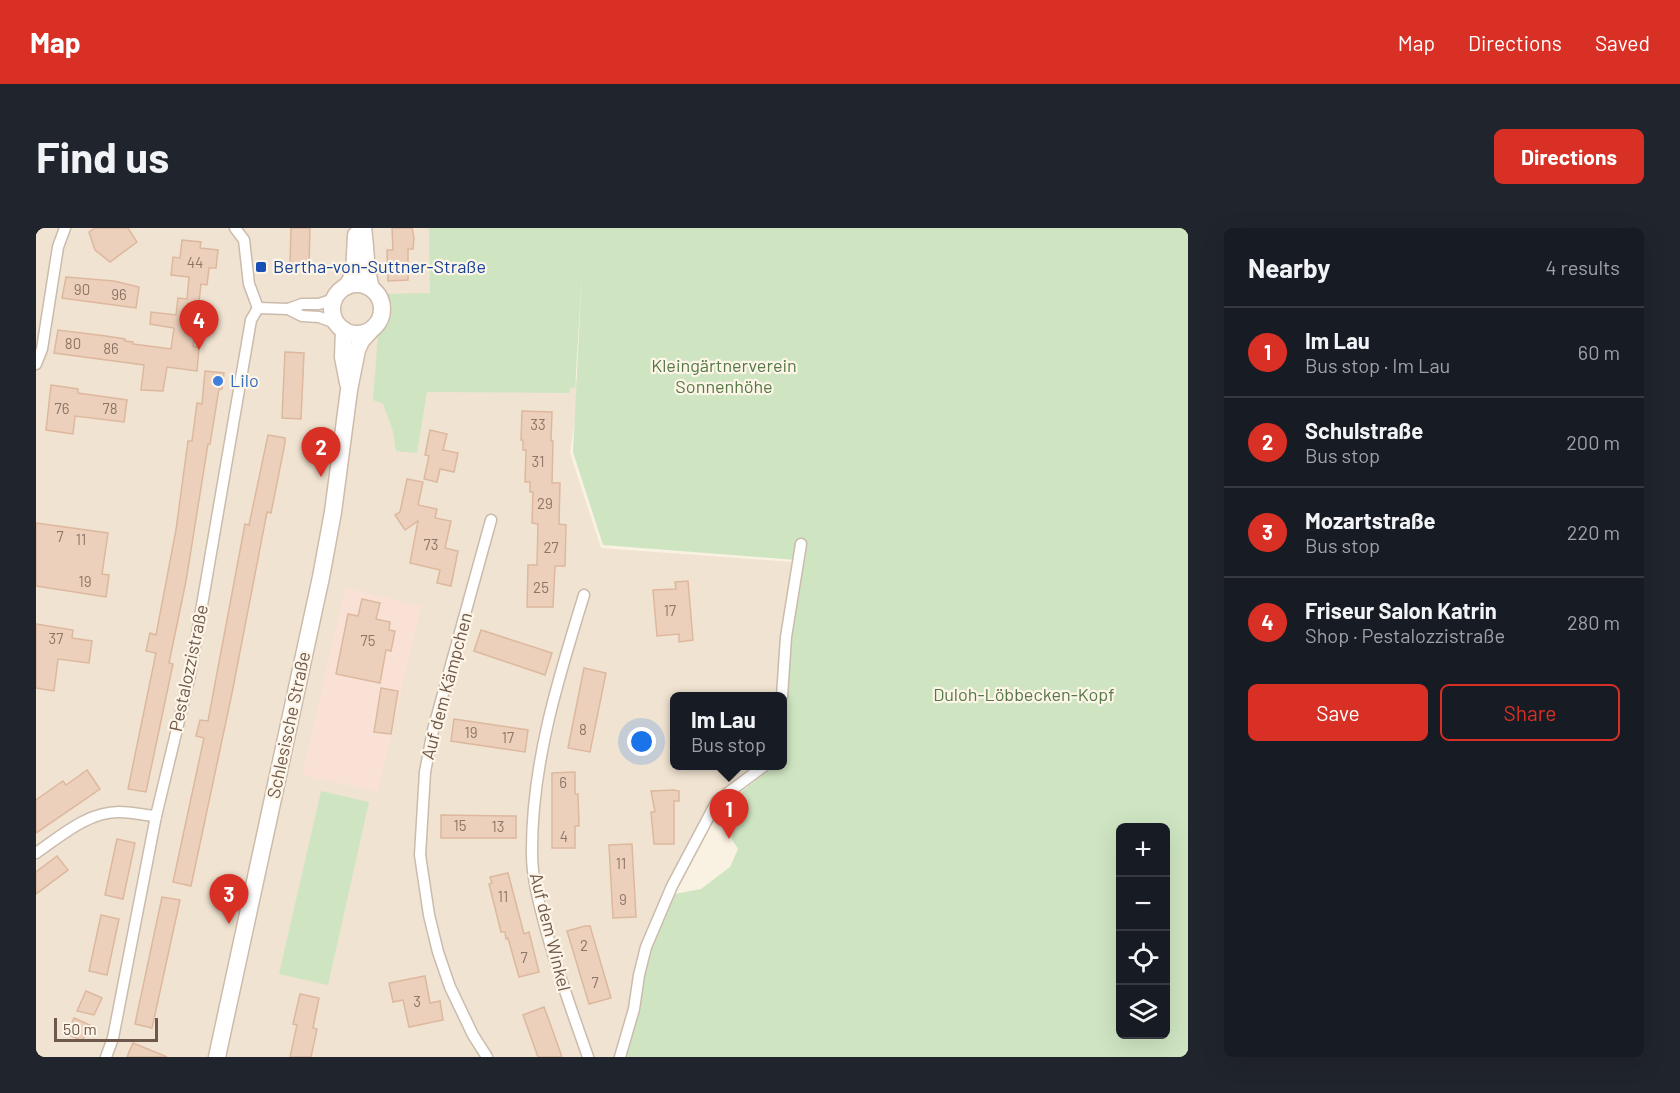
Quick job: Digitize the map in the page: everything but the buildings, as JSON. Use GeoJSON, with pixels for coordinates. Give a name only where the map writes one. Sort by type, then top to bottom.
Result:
{"type":"FeatureCollection","features":[{"type":"Feature","properties":{"kind":"main road"},"geometry":{"type":"LineString","coordinates":[[347,286],[354,274],[357,228]]}},
{"type":"Feature","properties":{"kind":"main road"},"geometry":{"type":"LineString","coordinates":[[363,228],[367,275],[371,288]]}},
{"type":"Feature","properties":{"kind":"main road"},"geometry":{"type":"LineString","coordinates":[[356,284],[371,288],[381,301],[381,318],[370,331],[353,334],[341,327],[334,317],[332,308],[334,299],[347,286],[356,284]]}},
{"type":"Feature","properties":{"kind":"main road","name":"Schlesische Straße"},"geometry":{"type":"LineString","coordinates":[[341,327],[349,390]]}},
{"type":"Feature","properties":{"kind":"main road","name":"Schlesische Straße"},"geometry":{"type":"LineString","coordinates":[[217,1057],[321,578],[357,350],[360,341],[370,331]]}},
{"type":"Feature","properties":{"kind":"street"},"geometry":{"type":"LineString","coordinates":[[36,364],[42,349],[58,247],[65,228]]}},
{"type":"Feature","properties":{"kind":"street"},"geometry":{"type":"LineString","coordinates":[[235,228],[244,240],[249,284],[258,308],[288,309],[302,304],[320,304],[334,299]]}},
{"type":"Feature","properties":{"kind":"street","name":"Pestalozzistraße"},"geometry":{"type":"LineString","coordinates":[[106,1057],[113,1038],[156,816],[190,675],[251,320],[258,308]]}},
{"type":"Feature","properties":{"kind":"street"},"geometry":{"type":"LineString","coordinates":[[288,309],[302,316],[319,317],[341,327]]}},
{"type":"Feature","properties":{"kind":"street","name":"Auf dem Kämpchen"},"geometry":{"type":"LineString","coordinates":[[487,1057],[473,1035],[450,987],[441,961],[429,915],[420,855],[425,772],[433,730],[491,520]]}},
{"type":"Feature","properties":{"kind":"street"},"geometry":{"type":"LineString","coordinates":[[782,692],[786,637],[801,544]]}},
{"type":"Feature","properties":{"kind":"street","name":"Auf dem Winkel"},"geometry":{"type":"LineString","coordinates":[[584,595],[542,747],[532,856],[538,900],[552,954],[588,1057]]}},
{"type":"Feature","properties":{"kind":"street"},"geometry":{"type":"LineString","coordinates":[[620,1057],[634,1009],[646,947],[672,886],[717,801],[757,770]]}},
{"type":"Feature","properties":{"kind":"street"},"geometry":{"type":"LineString","coordinates":[[36,853],[83,821],[102,814],[118,812],[156,816]]}},
{"type":"Feature","properties":{"kind":"shaded area"},"geometry":{"type":"Polygon","coordinates":[[[36,228],[531,228],[579,389],[570,453],[601,548],[793,562],[779,692],[670,692],[670,770],[756,770],[716,799],[643,943],[617,1057],[36,1057],[36,228]]]}},
{"type":"Feature","properties":{"kind":"shaded area"},"geometry":{"type":"Polygon","coordinates":[[[345,588],[421,606],[378,792],[302,775],[345,588]]]}},
{"type":"Feature","properties":{"kind":"green space"},"geometry":{"type":"Polygon","coordinates":[[[429,228],[1188,228],[1188,1057],[623,1057],[648,946],[670,895],[701,889],[730,867],[738,849],[716,813],[768,770],[787,770],[787,692],[796,560],[603,545],[573,452],[582,275],[575,388],[570,388],[570,393],[427,392],[417,453],[396,451],[393,431],[383,404],[373,400],[381,294],[430,293],[429,228]]]}},
{"type":"Feature","properties":{"kind":"green space"},"geometry":{"type":"Polygon","coordinates":[[[321,791],[369,802],[328,985],[279,974],[321,791]]]}},
{"type":"Feature","properties":{"kind":"place","name":"Bertha-von-Suttner-Straße"},"geometry":{"type":"Point","coordinates":[261,267]}},
{"type":"Feature","properties":{"kind":"place","name":"Friseur Salon Katrin"},"geometry":{"type":"Point","coordinates":[199,350]}},
{"type":"Feature","properties":{"kind":"place","name":"Lilo"},"geometry":{"type":"Point","coordinates":[218,381]}},
{"type":"Feature","properties":{"kind":"place","name":"Schulstraße"},"geometry":{"type":"Point","coordinates":[321,477]}},
{"type":"Feature","properties":{"kind":"place","name":"Im Lau"},"geometry":{"type":"Point","coordinates":[729,839]}},
{"type":"Feature","properties":{"kind":"place","name":"Mozartstraße"},"geometry":{"type":"Point","coordinates":[229,924]}},
{"type":"Feature","properties":{"kind":"park label","name":"Kleingärtnerverein Sonnenhöhe"},"geometry":{"type":"Point","coordinates":[724,376]}},
{"type":"Feature","properties":{"kind":"park label","name":"Duloh-Löbbecken-Kopf"},"geometry":{"type":"Point","coordinates":[1024,695]}}]}
